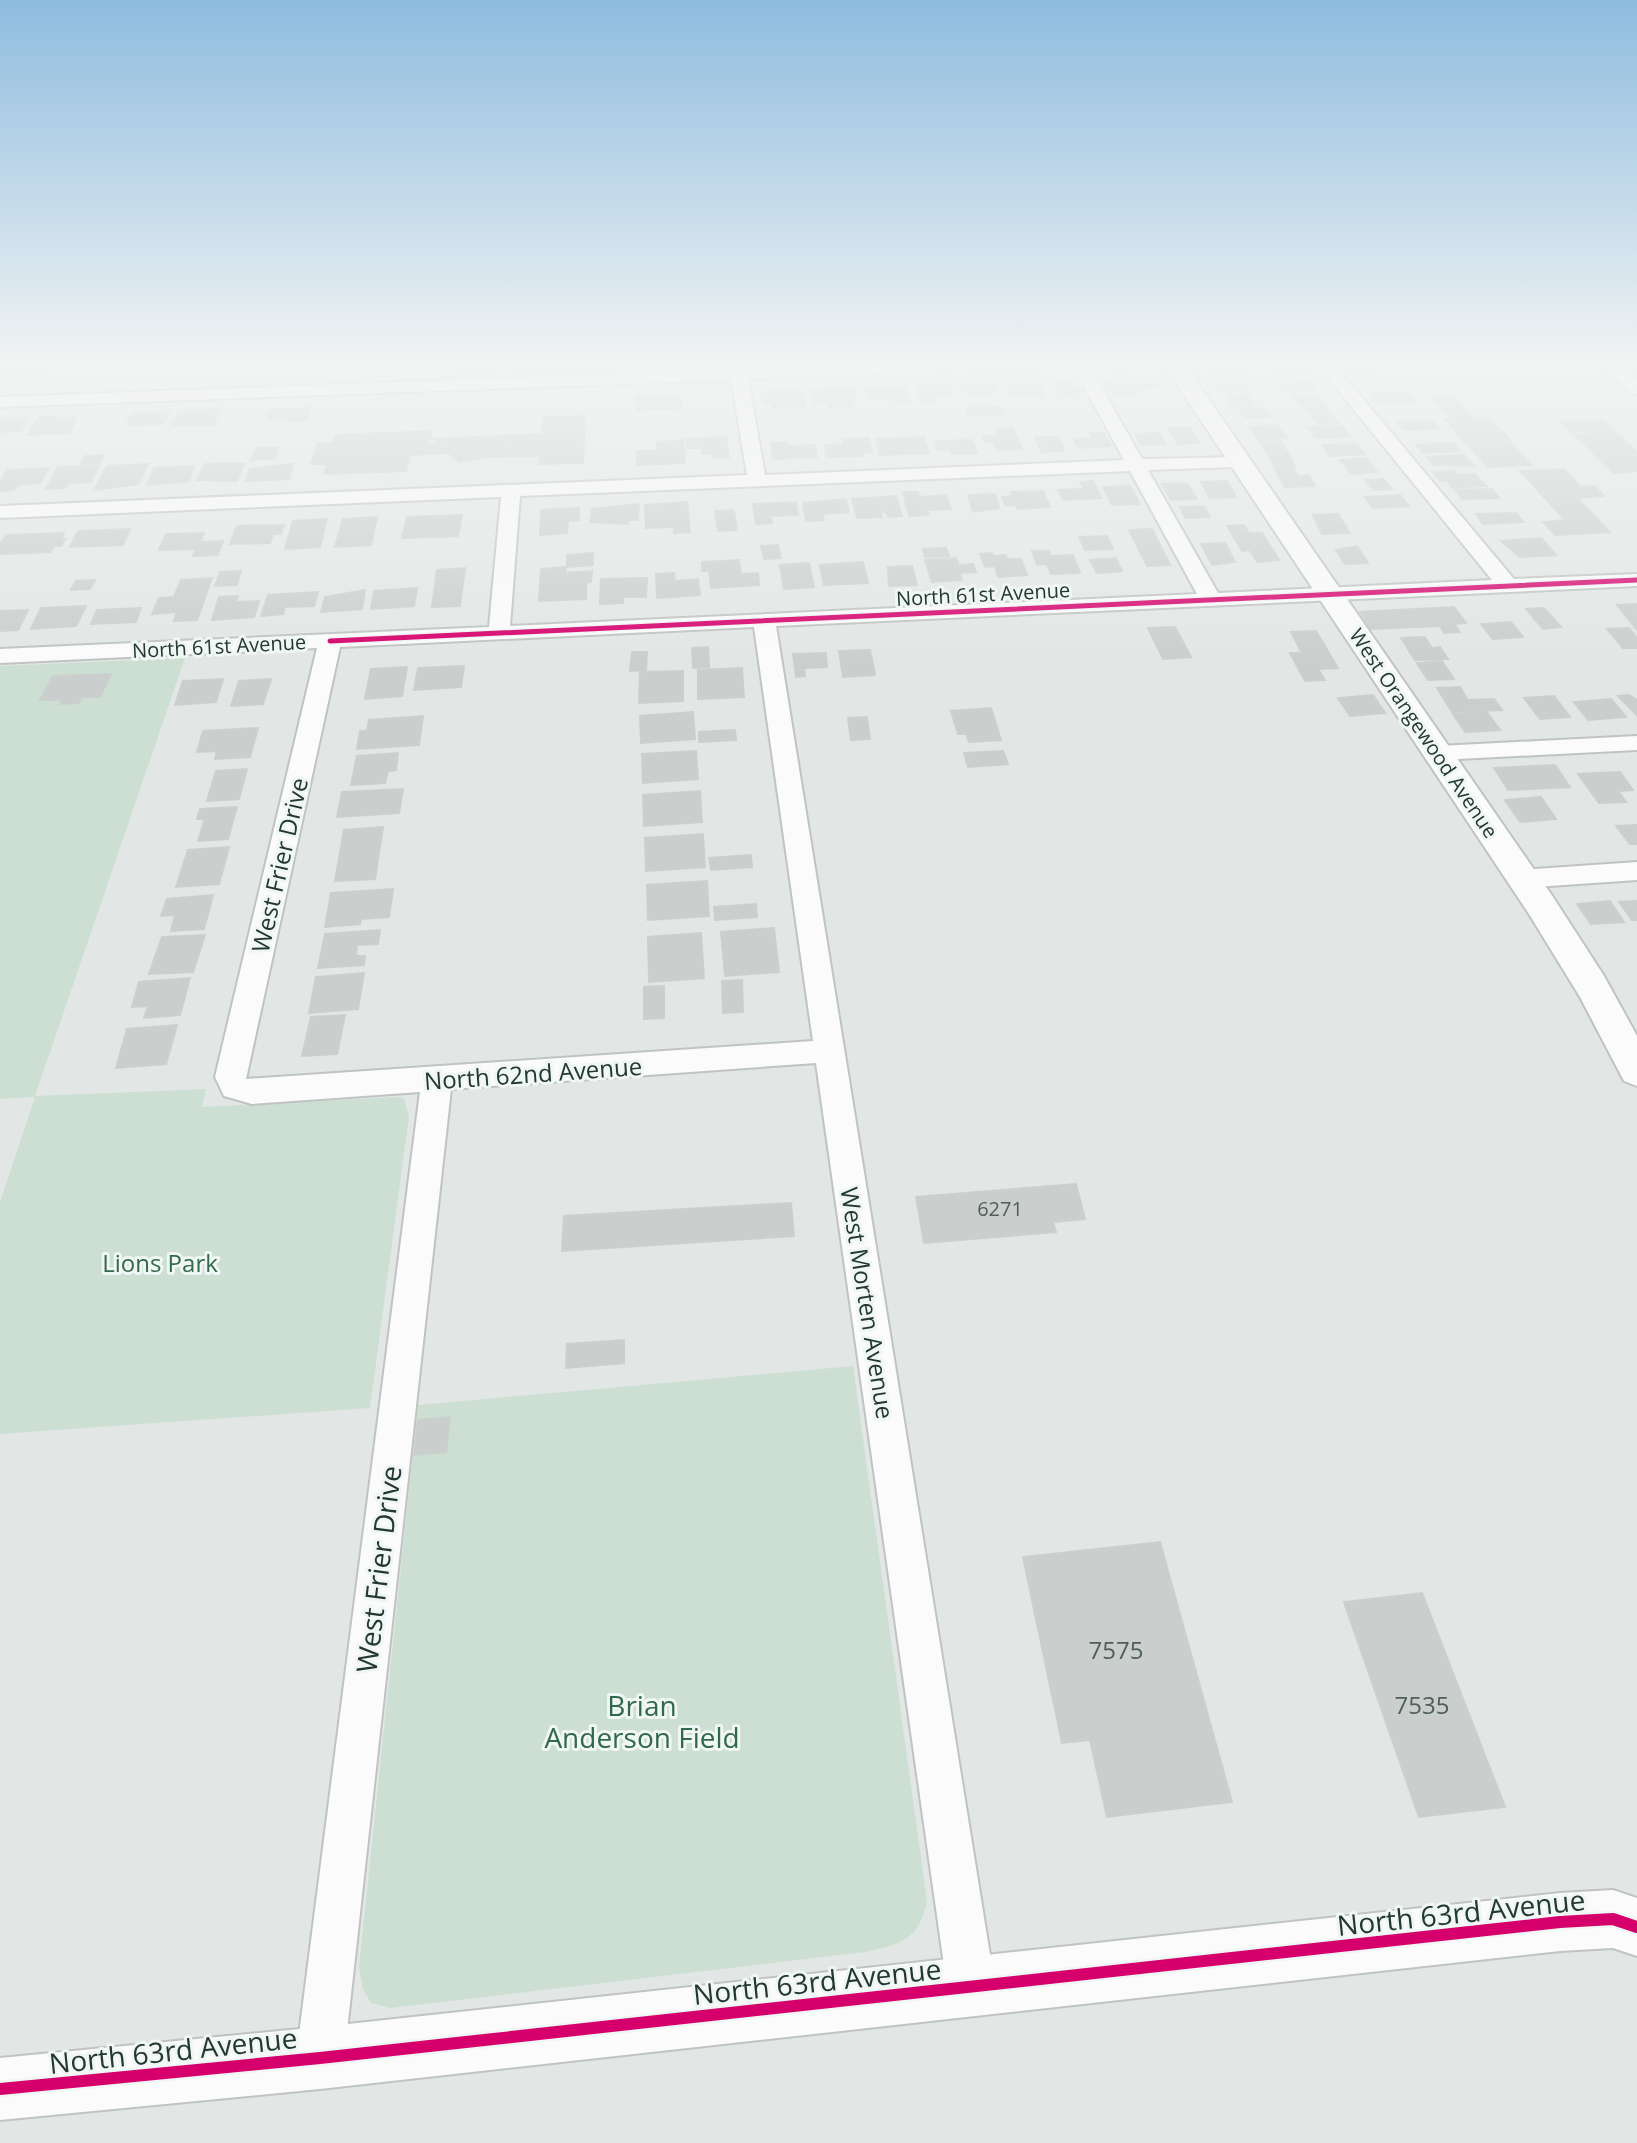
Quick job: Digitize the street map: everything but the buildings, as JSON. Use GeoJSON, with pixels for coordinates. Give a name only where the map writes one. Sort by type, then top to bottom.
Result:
{"type":"FeatureCollection","features":[{"type":"Feature","properties":{"kind":"street"},"geometry":{"type":"LineString","coordinates":[[754,462],[757,480]]}},
{"type":"Feature","properties":{"kind":"street"},"geometry":{"type":"LineString","coordinates":[[1135,462],[1211,600]]}},
{"type":"Feature","properties":{"kind":"street"},"geometry":{"type":"LineString","coordinates":[[0,512],[1210,462]]}},
{"type":"Feature","properties":{"kind":"street","name":"West Orangewood Avenue"},"geometry":{"type":"LineString","coordinates":[[1236,462],[1439,753],[1592,987],[1637,1071]]}},
{"type":"Feature","properties":{"kind":"street"},"geometry":{"type":"LineString","coordinates":[[1406,462],[1508,586]]}},
{"type":"Feature","properties":{"kind":"street"},"geometry":{"type":"LineString","coordinates":[[499,632],[511,491]]}},
{"type":"Feature","properties":{"kind":"street","name":"North 61st Avenue"},"geometry":{"type":"LineString","coordinates":[[0,656],[1637,580]]}},
{"type":"Feature","properties":{"kind":"street","name":"West Morten Avenue"},"geometry":{"type":"LineString","coordinates":[[764,620],[971,1986]]}},
{"type":"Feature","properties":{"kind":"street","name":"West Frier Drive"},"geometry":{"type":"LineString","coordinates":[[235,1088],[230,1077],[330,641]]}},
{"type":"Feature","properties":{"kind":"street"},"geometry":{"type":"LineString","coordinates":[[1439,753],[1637,743]]}},
{"type":"Feature","properties":{"kind":"street"},"geometry":{"type":"LineString","coordinates":[[1521,879],[1637,871]]}},
{"type":"Feature","properties":{"kind":"street","name":"North 62nd Avenue"},"geometry":{"type":"LineString","coordinates":[[235,1088],[252,1092],[831,1051]]}},
{"type":"Feature","properties":{"kind":"street","name":"West Frier Drive"},"geometry":{"type":"LineString","coordinates":[[320,2058],[437,1080]]}},
{"type":"Feature","properties":{"kind":"street","name":"North 63rd Avenue"},"geometry":{"type":"LineString","coordinates":[[0,2089],[320,2058],[1560,1922],[1613,1919],[1637,1927]]}},
{"type":"Feature","properties":{"kind":"green space","name":"Lions Park"},"geometry":{"type":"Polygon","coordinates":[[[185,658],[35,1096],[206,1089],[202,1107],[404,1099],[409,1116],[370,1408],[0,1434],[0,1202],[35,1097],[0,1099],[0,666],[185,658]]]}},
{"type":"Feature","properties":{"kind":"green space","name":"Brian Anderson Field"},"geometry":{"type":"Polygon","coordinates":[[[853,1366],[927,1901],[914,1932],[899,1943],[865,1952],[391,2008],[371,2003],[363,1990],[359,1966],[418,1405],[853,1366]]]}},
{"type":"Feature","properties":{"kind":"cycle path"},"geometry":{"type":"LineString","coordinates":[[330,641],[1637,580]]}},
{"type":"Feature","properties":{"kind":"cycle path"},"geometry":{"type":"LineString","coordinates":[[0,2089],[320,2058],[1560,1922],[1613,1919],[1637,1927]]}}]}
